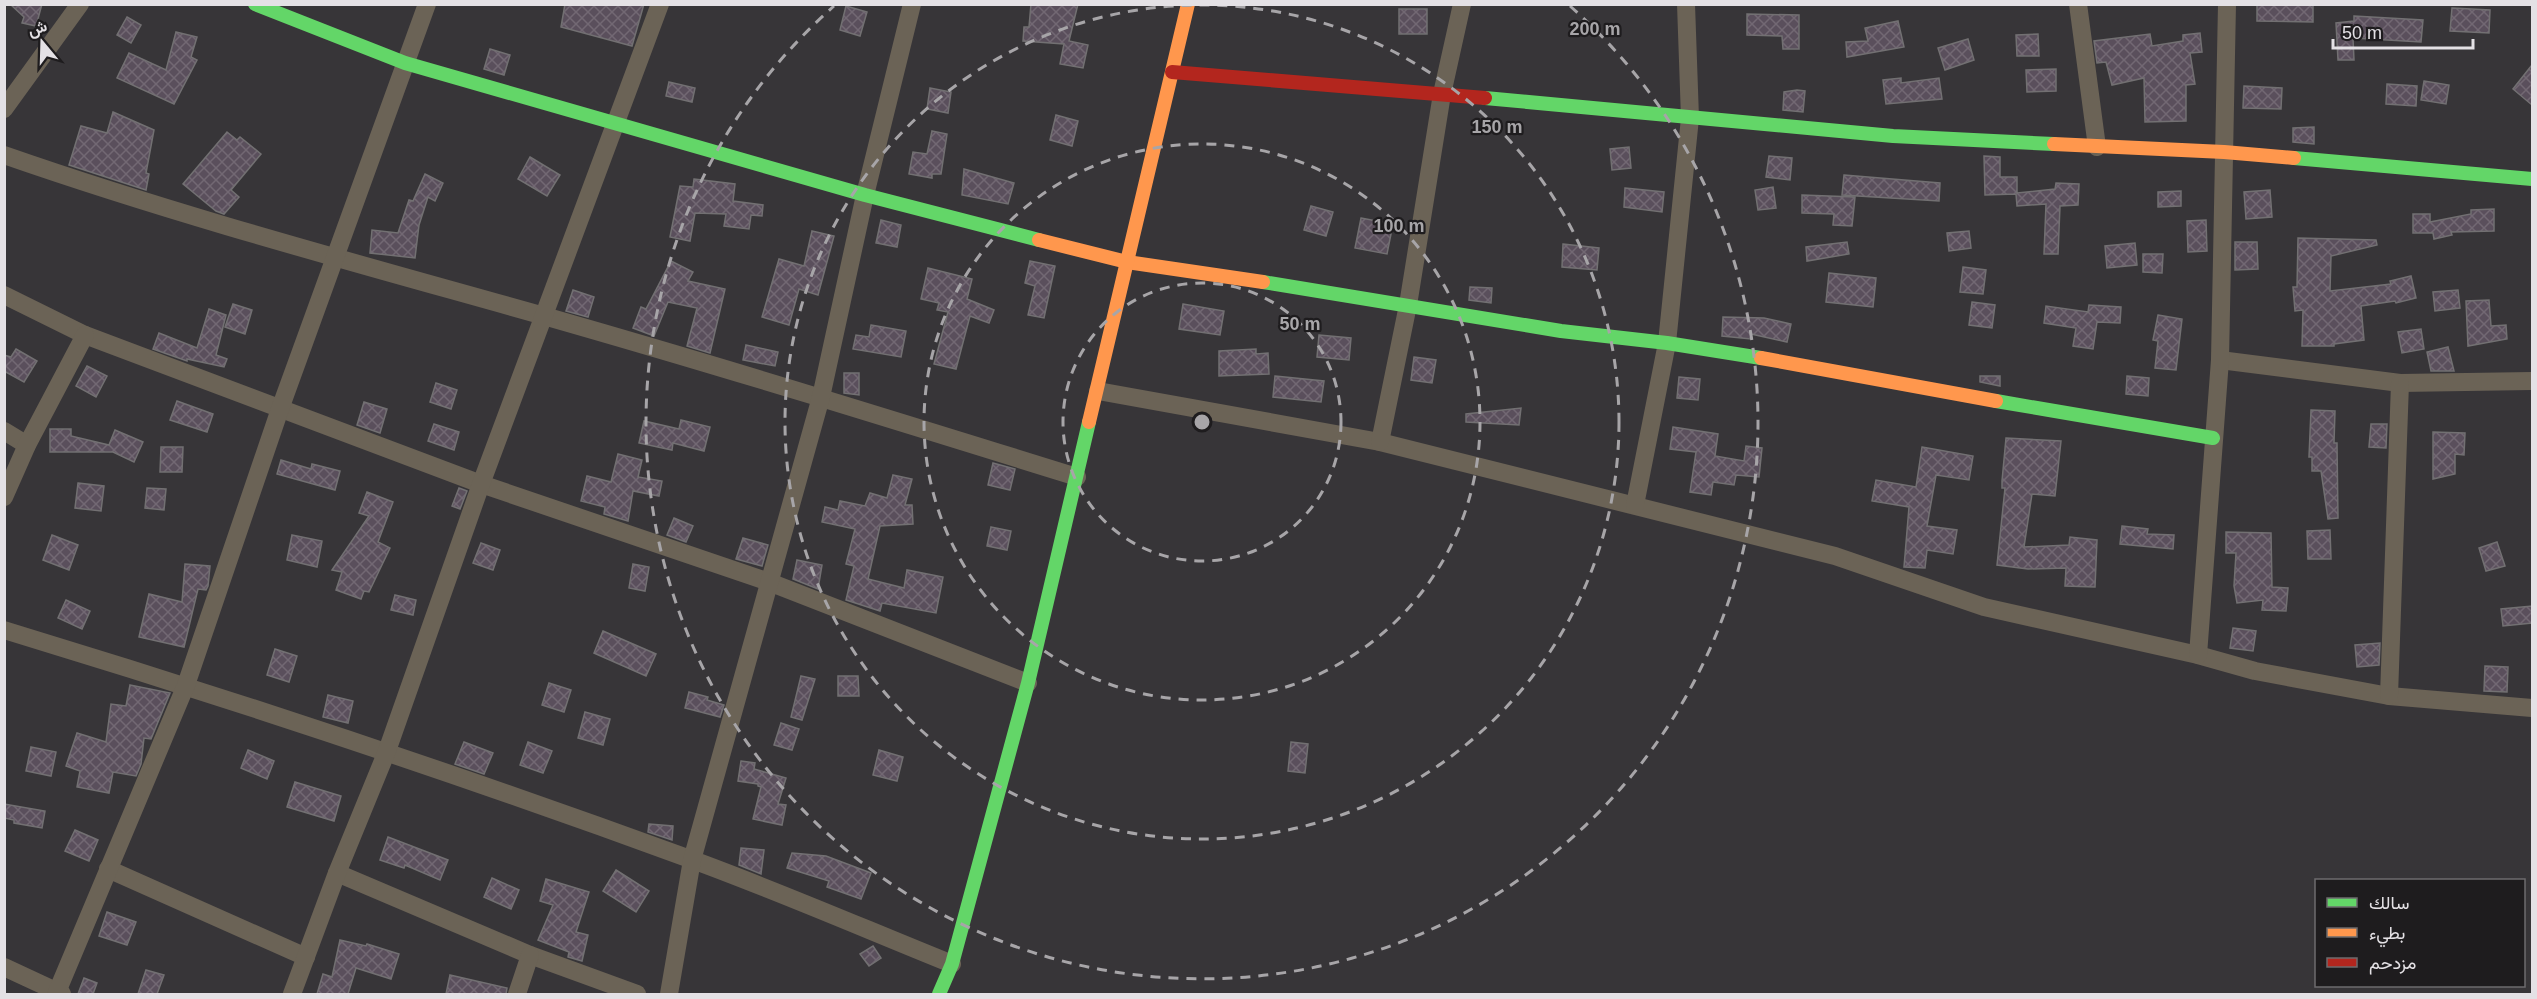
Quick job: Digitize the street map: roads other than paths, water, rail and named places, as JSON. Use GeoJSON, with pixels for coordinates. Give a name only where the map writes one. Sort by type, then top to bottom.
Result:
{"type":"FeatureCollection","features":[{"type":"Feature","properties":{"kind":"street"},"geometry":{"type":"LineString","coordinates":[[4,110],[80,4]]}},
{"type":"Feature","properties":{"kind":"street"},"geometry":{"type":"LineString","coordinates":[[255,4],[405,63],[865,195],[1127,262],[1561,331],[1666,343],[1847,372],[2054,412],[2213,438]]}},
{"type":"Feature","properties":{"kind":"street"},"geometry":{"type":"LineString","coordinates":[[4,967],[59,993],[108,869],[186,685],[333,258],[428,4]]}},
{"type":"Feature","properties":{"kind":"street"},"geometry":{"type":"LineString","coordinates":[[292,994],[337,873],[387,751],[481,484],[618,123],[660,4]]}},
{"type":"Feature","properties":{"kind":"street"},"geometry":{"type":"LineString","coordinates":[[669,994],[692,860],[821,397],[865,195],[912,4]]}},
{"type":"Feature","properties":{"kind":"street"},"geometry":{"type":"LineString","coordinates":[[939,994],[952,964],[1028,683],[1188,4]]}},
{"type":"Feature","properties":{"kind":"street"},"geometry":{"type":"LineString","coordinates":[[1380,441],[1408,305],[1442,94],[1462,4]]}},
{"type":"Feature","properties":{"kind":"street"},"geometry":{"type":"LineString","coordinates":[[1635,505],[1666,343],[1690,118],[1686,4]]}},
{"type":"Feature","properties":{"kind":"street"},"geometry":{"type":"LineString","coordinates":[[2078,4],[2097,147]]}},
{"type":"Feature","properties":{"kind":"street"},"geometry":{"type":"LineString","coordinates":[[2198,655],[2220,360],[2227,4]]}},
{"type":"Feature","properties":{"kind":"street"},"geometry":{"type":"LineString","coordinates":[[1172,72],[1442,94],[1893,136],[2224,152],[2532,178]]}},
{"type":"Feature","properties":{"kind":"street"},"geometry":{"type":"LineString","coordinates":[[4,155],[87,184],[333,258],[544,316],[821,397],[1077,477]]}},
{"type":"Feature","properties":{"kind":"street"},"geometry":{"type":"LineString","coordinates":[[4,295],[85,335],[280,409],[481,484],[769,582],[1028,683]]}},
{"type":"Feature","properties":{"kind":"street"},"geometry":{"type":"LineString","coordinates":[[4,497],[27,445],[85,335]]}},
{"type":"Feature","properties":{"kind":"street"},"geometry":{"type":"LineString","coordinates":[[2220,360],[2400,383],[2532,381]]}},
{"type":"Feature","properties":{"kind":"street"},"geometry":{"type":"LineString","coordinates":[[2389,696],[2400,383]]}},
{"type":"Feature","properties":{"kind":"street"},"geometry":{"type":"LineString","coordinates":[[1098,391],[1380,441],[1835,556],[1984,607],[2198,655],[2255,671],[2389,696],[2532,708]]}},
{"type":"Feature","properties":{"kind":"street"},"geometry":{"type":"LineString","coordinates":[[4,431],[27,445]]}},
{"type":"Feature","properties":{"kind":"street"},"geometry":{"type":"LineString","coordinates":[[4,630],[186,685],[387,751],[692,860],[952,964]]}},
{"type":"Feature","properties":{"kind":"street"},"geometry":{"type":"LineString","coordinates":[[108,869],[306,957]]}},
{"type":"Feature","properties":{"kind":"street"},"geometry":{"type":"LineString","coordinates":[[337,873],[530,955],[638,994]]}},
{"type":"Feature","properties":{"kind":"street"},"geometry":{"type":"LineString","coordinates":[[517,994],[530,955]]}}]}
